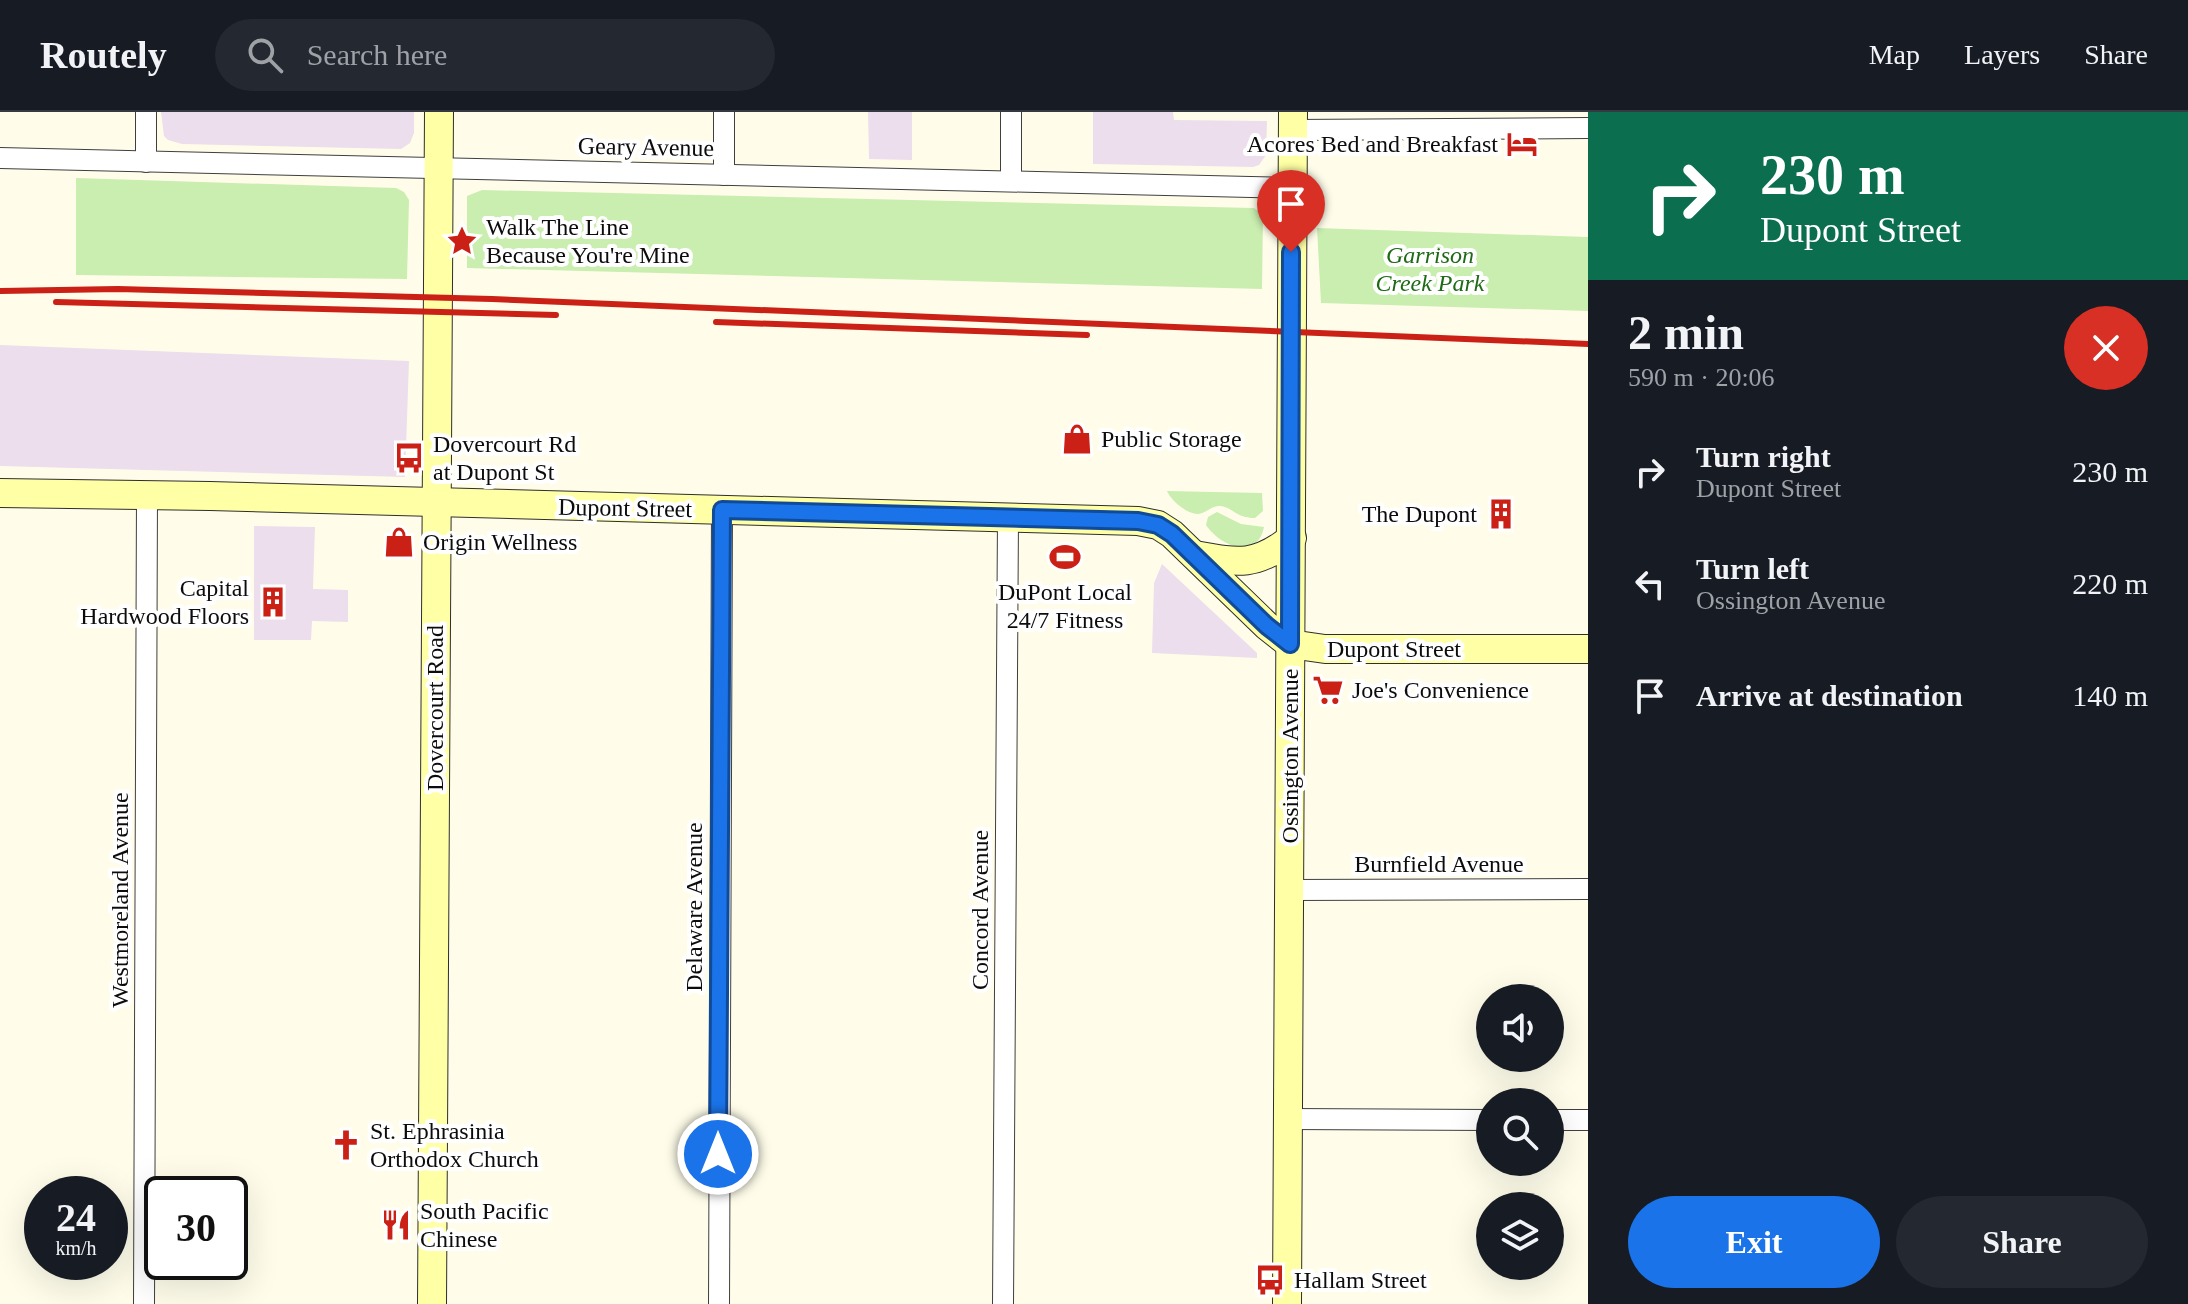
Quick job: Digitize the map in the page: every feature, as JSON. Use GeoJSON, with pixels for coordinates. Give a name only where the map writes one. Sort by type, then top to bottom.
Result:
{"type":"FeatureCollection","features":[{"type":"Feature","properties":{"kind":"street"},"geometry":{"type":"LineString","coordinates":[[146,112],[146,162]]}},
{"type":"Feature","properties":{"kind":"street","name":"Dovercourt Road"},"geometry":{"type":"LineString","coordinates":[[432,1304],[437,504],[435,348],[439,112]]}},
{"type":"Feature","properties":{"kind":"street"},"geometry":{"type":"LineString","coordinates":[[724,112],[724,175]]}},
{"type":"Feature","properties":{"kind":"street"},"geometry":{"type":"LineString","coordinates":[[1011,112],[1011,181]]}},
{"type":"Feature","properties":{"kind":"street"},"geometry":{"type":"LineString","coordinates":[[1293,121],[1588,128]]}},
{"type":"Feature","properties":{"kind":"street","name":"Ossington Avenue"},"geometry":{"type":"LineString","coordinates":[[1287,1304],[1293,121]]}},
{"type":"Feature","properties":{"kind":"street","name":"Geary Avenue"},"geometry":{"type":"LineString","coordinates":[[0,158],[1291,188]]}},
{"type":"Feature","properties":{"kind":"street","name":"Dupont Street"},"geometry":{"type":"LineString","coordinates":[[0,493],[1148,523],[1172,534],[1267,626],[1290,644],[1325,649],[1588,649]]}},
{"type":"Feature","properties":{"kind":"street","name":"Westmoreland Avenue"},"geometry":{"type":"LineString","coordinates":[[144,1304],[147,495]]}},
{"type":"Feature","properties":{"kind":"street","name":"Delaware Avenue"},"geometry":{"type":"LineString","coordinates":[[719,1304],[722,510]]}},
{"type":"Feature","properties":{"kind":"street","name":"Concord Avenue"},"geometry":{"type":"LineString","coordinates":[[1003,1304],[1008,517]]}},
{"type":"Feature","properties":{"kind":"street"},"geometry":{"type":"LineString","coordinates":[[1195,555],[1234,562],[1256,560],[1274,552],[1292,538]]}},
{"type":"Feature","properties":{"kind":"street","name":"Burnfield Avenue"},"geometry":{"type":"LineString","coordinates":[[1290,890],[1588,889]]}},
{"type":"Feature","properties":{"kind":"street"},"geometry":{"type":"LineString","coordinates":[[1289,1119],[1476,1120]]}},
{"type":"Feature","properties":{"kind":"street"},"geometry":{"type":"LineString","coordinates":[[1564,1120],[1588,1120]]}},
{"type":"Feature","properties":{"kind":"shaded area"},"geometry":{"type":"Polygon","coordinates":[[[161,112],[414,112],[414,133],[410,143],[401,149],[182,144],[164,136],[161,112]]]}},
{"type":"Feature","properties":{"kind":"shaded area"},"geometry":{"type":"Polygon","coordinates":[[[868,112],[912,112],[912,160],[869,159],[868,112]]]}},
{"type":"Feature","properties":{"kind":"shaded area"},"geometry":{"type":"Polygon","coordinates":[[[1093,112],[1173,112],[1174,120],[1267,121],[1266,155],[1259,165],[1253,167],[1093,164],[1093,112]]]}},
{"type":"Feature","properties":{"kind":"shaded area"},"geometry":{"type":"Polygon","coordinates":[[[0,345],[409,361],[405,477],[0,466],[0,345]]]}},
{"type":"Feature","properties":{"kind":"shaded area"},"geometry":{"type":"Polygon","coordinates":[[[254,526],[315,527],[313,589],[348,590],[348,622],[312,621],[311,640],[254,640],[254,526]]]}},
{"type":"Feature","properties":{"kind":"shaded area"},"geometry":{"type":"Polygon","coordinates":[[[1162,564],[1257,653],[1257,658],[1152,653],[1154,583],[1162,564]]]}},
{"type":"Feature","properties":{"kind":"green space"},"geometry":{"type":"Polygon","coordinates":[[[76,178],[396,188],[404,192],[409,200],[407,279],[76,275],[76,178]]]}},
{"type":"Feature","properties":{"kind":"green space"},"geometry":{"type":"Polygon","coordinates":[[[482,190],[1254,208],[1263,215],[1262,289],[467,268],[467,196],[482,190]]]}},
{"type":"Feature","properties":{"kind":"green space","name":"Garrison Creek Park"},"geometry":{"type":"Polygon","coordinates":[[[1317,228],[1588,237],[1588,311],[1321,303],[1317,228]]]}},
{"type":"Feature","properties":{"kind":"green space"},"geometry":{"type":"Polygon","coordinates":[[[1167,491],[1262,493],[1263,511],[1255,518],[1220,506],[1198,514],[1192,513],[1177,504],[1167,491]]]}},
{"type":"Feature","properties":{"kind":"green space"},"geometry":{"type":"Polygon","coordinates":[[[1217,512],[1241,524],[1264,527],[1260,538],[1246,547],[1220,539],[1206,525],[1208,517],[1217,512]]]}},
{"type":"Feature","properties":{"kind":"railway"},"geometry":{"type":"LineString","coordinates":[[0,291],[118,289],[492,299],[1588,344]]}},
{"type":"Feature","properties":{"kind":"railway"},"geometry":{"type":"LineString","coordinates":[[56,302],[556,315]]}},
{"type":"Feature","properties":{"kind":"railway"},"geometry":{"type":"LineString","coordinates":[[716,322],[1087,335]]}},
{"type":"Feature","properties":{"kind":"place","name":"Acores Bed and Breakfast"},"geometry":{"type":"Point","coordinates":[1522,144]}},
{"type":"Feature","properties":{"kind":"place","name":"Walk The Line Because You're Mine"},"geometry":{"type":"Point","coordinates":[462,241]}},
{"type":"Feature","properties":{"kind":"place","name":"Public Storage"},"geometry":{"type":"Point","coordinates":[1077,439]}},
{"type":"Feature","properties":{"kind":"place","name":"Dovercourt Rd at Dupont St"},"geometry":{"type":"Point","coordinates":[409,458]}},
{"type":"Feature","properties":{"kind":"place","name":"The Dupont"},"geometry":{"type":"Point","coordinates":[1501,514]}},
{"type":"Feature","properties":{"kind":"place","name":"Origin Wellness"},"geometry":{"type":"Point","coordinates":[399,542]}},
{"type":"Feature","properties":{"kind":"place","name":"DuPont Local 24/7 Fitness"},"geometry":{"type":"Point","coordinates":[1065,557]}},
{"type":"Feature","properties":{"kind":"place","name":"Capital Hardwood Floors"},"geometry":{"type":"Point","coordinates":[273,602]}},
{"type":"Feature","properties":{"kind":"place","name":"Joe's Convenience"},"geometry":{"type":"Point","coordinates":[1328,690]}},
{"type":"Feature","properties":{"kind":"place","name":"St. Ephrasinia Orthodox Church"},"geometry":{"type":"Point","coordinates":[346,1145]}},
{"type":"Feature","properties":{"kind":"place","name":"South Pacific Chinese"},"geometry":{"type":"Point","coordinates":[396,1225]}},
{"type":"Feature","properties":{"kind":"place","name":"Hallam Street"},"geometry":{"type":"Point","coordinates":[1270,1280]}},
{"type":"Feature","properties":{"kind":"route"},"geometry":{"type":"LineString","coordinates":[[718,1154],[722,510],[1138,521],[1158,525],[1172,534],[1267,626],[1290,644],[1291,252]]}}]}
